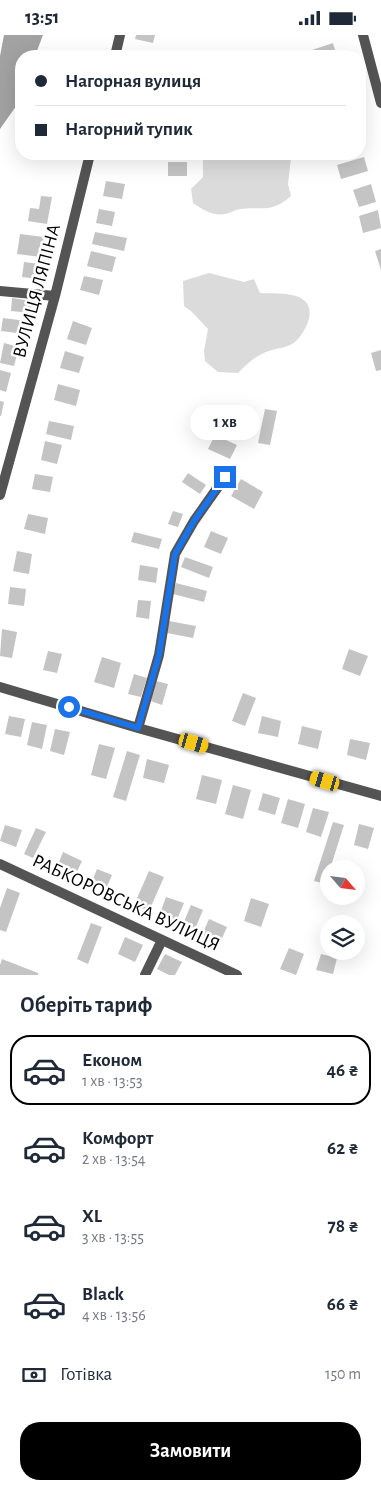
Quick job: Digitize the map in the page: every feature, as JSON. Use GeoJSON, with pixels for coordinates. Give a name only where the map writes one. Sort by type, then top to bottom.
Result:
{"type":"FeatureCollection","features":[{"type":"Feature","properties":{"kind":"street"},"geometry":{"type":"LineString","coordinates":[[116,50],[120,35]]}},
{"type":"Feature","properties":{"kind":"street"},"geometry":{"type":"LineString","coordinates":[[363,35],[381,103]]}},
{"type":"Feature","properties":{"kind":"street","name":"ВУЛИЦЯ ЛЯПІНА"},"geometry":{"type":"LineString","coordinates":[[0,495],[55,296],[89,160]]}},
{"type":"Feature","properties":{"kind":"street"},"geometry":{"type":"LineString","coordinates":[[0,291],[55,296]]}},
{"type":"Feature","properties":{"kind":"street"},"geometry":{"type":"LineString","coordinates":[[138,728],[159,655],[175,554],[194,521],[225,477]]}},
{"type":"Feature","properties":{"kind":"street"},"geometry":{"type":"LineString","coordinates":[[0,687],[381,796]]}},
{"type":"Feature","properties":{"kind":"street","name":"РАБКОРОВСЬКА ВУЛИЦЯ"},"geometry":{"type":"LineString","coordinates":[[0,864],[237,975]]}},
{"type":"Feature","properties":{"kind":"street"},"geometry":{"type":"LineString","coordinates":[[145,975],[162,940]]}},
{"type":"Feature","properties":{"kind":"shaded area"},"geometry":{"type":"Polygon","coordinates":[[[4,35],[43,35],[37,50],[15,50],[15,108],[0,129],[0,56],[4,35]]]}},
{"type":"Feature","properties":{"kind":"shaded area"},"geometry":{"type":"Polygon","coordinates":[[[203,160],[291,160],[288,184],[291,196],[284,202],[272,207],[240,209],[227,214],[212,213],[193,203],[191,189],[203,177],[203,160]]]}},
{"type":"Feature","properties":{"kind":"shaded area"},"geometry":{"type":"Polygon","coordinates":[[[209,273],[244,282],[254,279],[260,293],[287,294],[302,299],[308,304],[310,312],[302,335],[289,345],[260,355],[238,373],[218,372],[205,361],[204,351],[208,329],[184,306],[183,281],[209,273]]]}},
{"type":"Feature","properties":{"kind":"building"},"geometry":{"type":"Polygon","coordinates":[[[136,35],[155,35],[153,43],[135,39],[136,35]]]}},
{"type":"Feature","properties":{"kind":"building"},"geometry":{"type":"Polygon","coordinates":[[[333,43],[335,50],[312,50],[333,43]]]}},
{"type":"Feature","properties":{"kind":"building"},"geometry":{"type":"Polygon","coordinates":[[[354,160],[365,160],[368,171],[341,179],[337,165],[354,160]]]}},
{"type":"Feature","properties":{"kind":"building"},"geometry":{"type":"Polygon","coordinates":[[[168,162],[187,162],[187,176],[168,176],[168,162]]]}},
{"type":"Feature","properties":{"kind":"building"},"geometry":{"type":"Polygon","coordinates":[[[106,181],[125,184],[122,199],[103,196],[106,181]]]}},
{"type":"Feature","properties":{"kind":"building"},"geometry":{"type":"Polygon","coordinates":[[[371,184],[376,202],[359,207],[353,190],[371,184]]]}},
{"type":"Feature","properties":{"kind":"building"},"geometry":{"type":"Polygon","coordinates":[[[41,196],[52,197],[47,224],[28,221],[30,208],[39,209],[41,196]]]}},
{"type":"Feature","properties":{"kind":"building"},"geometry":{"type":"Polygon","coordinates":[[[99,209],[115,212],[112,226],[96,223],[99,209]]]}},
{"type":"Feature","properties":{"kind":"building"},"geometry":{"type":"Polygon","coordinates":[[[378,210],[381,228],[363,233],[359,216],[378,210]]]}},
{"type":"Feature","properties":{"kind":"building"},"geometry":{"type":"Polygon","coordinates":[[[95,232],[127,238],[124,251],[92,244],[95,232]]]}},
{"type":"Feature","properties":{"kind":"building"},"geometry":{"type":"Polygon","coordinates":[[[20,234],[44,237],[41,257],[17,254],[20,234]]]}},
{"type":"Feature","properties":{"kind":"building"},"geometry":{"type":"Polygon","coordinates":[[[381,249],[381,270],[375,251],[381,249]]]}},
{"type":"Feature","properties":{"kind":"building"},"geometry":{"type":"Polygon","coordinates":[[[91,251],[116,257],[112,272],[87,266],[91,251]]]}},
{"type":"Feature","properties":{"kind":"building"},"geometry":{"type":"Polygon","coordinates":[[[24,262],[40,264],[38,279],[22,277],[24,262]]]}},
{"type":"Feature","properties":{"kind":"building"},"geometry":{"type":"Polygon","coordinates":[[[84,276],[103,280],[99,295],[80,290],[84,276]]]}},
{"type":"Feature","properties":{"kind":"building"},"geometry":{"type":"Polygon","coordinates":[[[12,298],[32,301],[31,313],[11,311],[12,298]]]}},
{"type":"Feature","properties":{"kind":"building"},"geometry":{"type":"Polygon","coordinates":[[[3,318],[27,321],[25,334],[1,331],[3,318]]]}},
{"type":"Feature","properties":{"kind":"building"},"geometry":{"type":"Polygon","coordinates":[[[73,321],[92,328],[86,345],[67,339],[73,321]]]}},
{"type":"Feature","properties":{"kind":"building"},"geometry":{"type":"Polygon","coordinates":[[[4,343],[19,347],[14,366],[0,363],[4,343]]]}},
{"type":"Feature","properties":{"kind":"building"},"geometry":{"type":"Polygon","coordinates":[[[381,350],[381,370],[376,371],[371,353],[381,350]]]}},
{"type":"Feature","properties":{"kind":"building"},"geometry":{"type":"Polygon","coordinates":[[[65,351],[84,357],[79,373],[60,368],[65,351]]]}},
{"type":"Feature","properties":{"kind":"building"},"geometry":{"type":"Polygon","coordinates":[[[0,370],[11,373],[6,392],[0,390],[0,370]]]}},
{"type":"Feature","properties":{"kind":"building"},"geometry":{"type":"Polygon","coordinates":[[[58,384],[80,390],[76,406],[54,400],[58,384]]]}},
{"type":"Feature","properties":{"kind":"building"},"geometry":{"type":"Polygon","coordinates":[[[0,401],[4,402],[1,416],[0,416],[0,401]]]}},
{"type":"Feature","properties":{"kind":"building"},"geometry":{"type":"Polygon","coordinates":[[[265,409],[277,411],[270,445],[258,443],[265,409]]]}},
{"type":"Feature","properties":{"kind":"building"},"geometry":{"type":"Polygon","coordinates":[[[49,421],[74,426],[71,440],[46,434],[49,421]]]}},
{"type":"Feature","properties":{"kind":"building"},"geometry":{"type":"Polygon","coordinates":[[[215,435],[237,445],[230,459],[208,449],[215,435]]]}},
{"type":"Feature","properties":{"kind":"building"},"geometry":{"type":"Polygon","coordinates":[[[45,441],[62,445],[57,464],[41,460],[45,441]]]}},
{"type":"Feature","properties":{"kind":"building"},"geometry":{"type":"Polygon","coordinates":[[[188,473],[206,485],[200,494],[182,482],[188,473]]]}},
{"type":"Feature","properties":{"kind":"building"},"geometry":{"type":"Polygon","coordinates":[[[35,474],[53,477],[50,492],[32,489],[35,474]]]}},
{"type":"Feature","properties":{"kind":"building"},"geometry":{"type":"Polygon","coordinates":[[[241,479],[263,492],[254,509],[231,496],[241,479]]]}},
{"type":"Feature","properties":{"kind":"building"},"geometry":{"type":"Polygon","coordinates":[[[173,511],[183,514],[178,527],[168,524],[173,511]]]}},
{"type":"Feature","properties":{"kind":"building"},"geometry":{"type":"Polygon","coordinates":[[[28,514],[48,518],[45,534],[24,529],[28,514]]]}},
{"type":"Feature","properties":{"kind":"building"},"geometry":{"type":"Polygon","coordinates":[[[211,531],[228,538],[221,554],[204,547],[211,531]]]}},
{"type":"Feature","properties":{"kind":"building"},"geometry":{"type":"Polygon","coordinates":[[[134,532],[162,539],[159,549],[131,542],[134,532]]]}},
{"type":"Feature","properties":{"kind":"building"},"geometry":{"type":"Polygon","coordinates":[[[17,551],[32,554],[29,574],[13,571],[17,551]]]}},
{"type":"Feature","properties":{"kind":"building"},"geometry":{"type":"Polygon","coordinates":[[[185,557],[213,567],[209,578],[181,567],[185,557]]]}},
{"type":"Feature","properties":{"kind":"building"},"geometry":{"type":"Polygon","coordinates":[[[140,565],[158,568],[156,583],[138,580],[140,565]]]}},
{"type":"Feature","properties":{"kind":"building"},"geometry":{"type":"Polygon","coordinates":[[[176,583],[207,591],[204,602],[173,594],[176,583]]]}},
{"type":"Feature","properties":{"kind":"building"},"geometry":{"type":"Polygon","coordinates":[[[10,587],[26,589],[24,606],[8,604],[10,587]]]}},
{"type":"Feature","properties":{"kind":"building"},"geometry":{"type":"Polygon","coordinates":[[[138,600],[151,601],[149,619],[136,617],[138,600]]]}},
{"type":"Feature","properties":{"kind":"building"},"geometry":{"type":"Polygon","coordinates":[[[169,621],[196,626],[193,638],[167,633],[169,621]]]}},
{"type":"Feature","properties":{"kind":"building"},"geometry":{"type":"Polygon","coordinates":[[[2,629],[17,632],[12,658],[0,656],[2,629]]]}},
{"type":"Feature","properties":{"kind":"building"},"geometry":{"type":"Polygon","coordinates":[[[349,649],[368,656],[360,676],[342,669],[349,649]]]}},
{"type":"Feature","properties":{"kind":"building"},"geometry":{"type":"Polygon","coordinates":[[[48,651],[62,654],[57,673],[43,670],[48,651]]]}},
{"type":"Feature","properties":{"kind":"building"},"geometry":{"type":"Polygon","coordinates":[[[102,657],[121,663],[114,688],[94,682],[102,657]]]}},
{"type":"Feature","properties":{"kind":"building"},"geometry":{"type":"Polygon","coordinates":[[[134,674],[147,678],[141,697],[128,694],[134,674]]]}},
{"type":"Feature","properties":{"kind":"building"},"geometry":{"type":"Polygon","coordinates":[[[156,681],[168,684],[162,705],[151,701],[156,681]]]}},
{"type":"Feature","properties":{"kind":"building"},"geometry":{"type":"Polygon","coordinates":[[[243,693],[256,698],[245,726],[232,721],[243,693]]]}},
{"type":"Feature","properties":{"kind":"building"},"geometry":{"type":"Polygon","coordinates":[[[9,716],[25,719],[21,737],[5,734],[9,716]]]}},
{"type":"Feature","properties":{"kind":"building"},"geometry":{"type":"Polygon","coordinates":[[[262,716],[281,721],[278,737],[258,733],[262,716]]]}},
{"type":"Feature","properties":{"kind":"building"},"geometry":{"type":"Polygon","coordinates":[[[32,722],[47,725],[42,749],[27,745],[32,722]]]}},
{"type":"Feature","properties":{"kind":"building"},"geometry":{"type":"Polygon","coordinates":[[[302,726],[322,731],[318,749],[298,744],[302,726]]]}},
{"type":"Feature","properties":{"kind":"building"},"geometry":{"type":"Polygon","coordinates":[[[55,729],[70,732],[64,755],[50,751],[55,729]]]}},
{"type":"Feature","properties":{"kind":"building"},"geometry":{"type":"Polygon","coordinates":[[[350,739],[370,743],[366,760],[347,755],[350,739]]]}},
{"type":"Feature","properties":{"kind":"building"},"geometry":{"type":"Polygon","coordinates":[[[99,744],[115,748],[106,779],[91,775],[99,744]]]}},
{"type":"Feature","properties":{"kind":"building"},"geometry":{"type":"Polygon","coordinates":[[[127,751],[140,755],[126,801],[113,797],[127,751]]]}},
{"type":"Feature","properties":{"kind":"building"},"geometry":{"type":"Polygon","coordinates":[[[147,759],[169,765],[164,783],[143,778],[147,759]]]}},
{"type":"Feature","properties":{"kind":"building"},"geometry":{"type":"Polygon","coordinates":[[[202,775],[222,780],[216,804],[196,799],[202,775]]]}},
{"type":"Feature","properties":{"kind":"building"},"geometry":{"type":"Polygon","coordinates":[[[233,785],[251,790],[243,819],[225,814],[233,785]]]}},
{"type":"Feature","properties":{"kind":"building"},"geometry":{"type":"Polygon","coordinates":[[[263,793],[280,798],[275,815],[258,810],[263,793]]]}},
{"type":"Feature","properties":{"kind":"building"},"geometry":{"type":"Polygon","coordinates":[[[288,799],[305,804],[298,828],[281,823],[288,799]]]}},
{"type":"Feature","properties":{"kind":"building"},"geometry":{"type":"Polygon","coordinates":[[[313,808],[329,812],[321,837],[306,832],[313,808]]]}},
{"type":"Feature","properties":{"kind":"building"},"geometry":{"type":"Polygon","coordinates":[[[333,822],[344,825],[333,860],[321,860],[333,822]]]}},
{"type":"Feature","properties":{"kind":"building"},"geometry":{"type":"Polygon","coordinates":[[[359,824],[374,828],[368,849],[354,845],[359,824]]]}},
{"type":"Feature","properties":{"kind":"building"},"geometry":{"type":"Polygon","coordinates":[[[5,825],[22,830],[16,847],[0,841],[5,825]]]}},
{"type":"Feature","properties":{"kind":"building"},"geometry":{"type":"Polygon","coordinates":[[[36,828],[46,832],[33,858],[24,854],[36,828]]]}},
{"type":"Feature","properties":{"kind":"building"},"geometry":{"type":"Polygon","coordinates":[[[63,852],[82,861],[75,876],[57,867],[63,852]]]}},
{"type":"Feature","properties":{"kind":"building"},"geometry":{"type":"Polygon","coordinates":[[[320,862],[320,882],[314,881],[320,862]]]}},
{"type":"Feature","properties":{"kind":"building"},"geometry":{"type":"Polygon","coordinates":[[[97,869],[112,875],[106,889],[91,884],[97,869]]]}},
{"type":"Feature","properties":{"kind":"building"},"geometry":{"type":"Polygon","coordinates":[[[149,871],[164,877],[149,911],[134,905],[149,871]]]}},
{"type":"Feature","properties":{"kind":"building"},"geometry":{"type":"Polygon","coordinates":[[[7,888],[20,893],[6,932],[0,930],[0,908],[7,888]]]}},
{"type":"Feature","properties":{"kind":"building"},"geometry":{"type":"Polygon","coordinates":[[[166,897],[184,903],[176,922],[159,916],[166,897]]]}},
{"type":"Feature","properties":{"kind":"building"},"geometry":{"type":"Polygon","coordinates":[[[251,898],[269,904],[261,927],[244,921],[251,898]]]}},
{"type":"Feature","properties":{"kind":"building"},"geometry":{"type":"Polygon","coordinates":[[[191,905],[203,910],[195,929],[183,924],[191,905]]]}},
{"type":"Feature","properties":{"kind":"building"},"geometry":{"type":"Polygon","coordinates":[[[209,919],[227,927],[220,943],[202,935],[209,919]]]}},
{"type":"Feature","properties":{"kind":"building"},"geometry":{"type":"Polygon","coordinates":[[[91,923],[102,927],[88,964],[77,959],[91,923]]]}},
{"type":"Feature","properties":{"kind":"building"},"geometry":{"type":"Polygon","coordinates":[[[125,937],[143,945],[135,962],[118,954],[125,937]]]}},
{"type":"Feature","properties":{"kind":"building"},"geometry":{"type":"Polygon","coordinates":[[[289,948],[304,954],[296,975],[280,969],[289,948]]]}},
{"type":"Feature","properties":{"kind":"building"},"geometry":{"type":"Polygon","coordinates":[[[165,954],[182,962],[175,975],[169,975],[157,969],[165,954]]]}},
{"type":"Feature","properties":{"kind":"building"},"geometry":{"type":"Polygon","coordinates":[[[320,957],[320,960],[336,960],[333,974],[316,970],[320,957]]]}},
{"type":"Feature","properties":{"kind":"building"},"geometry":{"type":"Polygon","coordinates":[[[2,959],[38,973],[38,975],[0,975],[2,959]]]}},
{"type":"Feature","properties":{"kind":"route"},"geometry":{"type":"LineString","coordinates":[[69,707],[138,728],[159,655],[175,554],[194,521],[225,477]]}}]}
